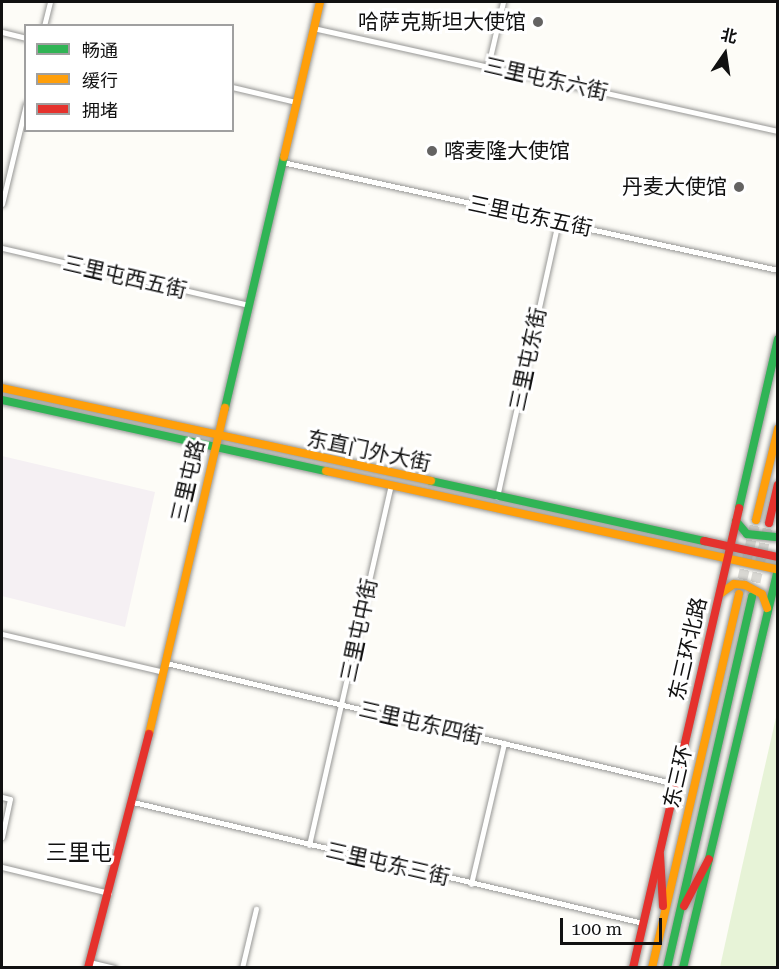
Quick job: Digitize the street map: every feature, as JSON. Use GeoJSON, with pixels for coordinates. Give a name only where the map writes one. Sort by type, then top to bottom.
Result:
{"type":"FeatureCollection","features":[{"type":"Feature","properties":{"kind":"main road","name":"三里屯路"},"geometry":{"type":"LineString","coordinates":[[89,965],[133,802],[320,2]]}},
{"type":"Feature","properties":{"kind":"main road","name":"东三环北路"},"geometry":{"type":"LineString","coordinates":[[633,968],[777,339]]}},
{"type":"Feature","properties":{"kind":"main road","name":"东直门外大街"},"geometry":{"type":"LineString","coordinates":[[2,388],[777,557]]}},
{"type":"Feature","properties":{"kind":"main road","name":"东直门外大街"},"geometry":{"type":"LineString","coordinates":[[2,400],[777,569]]}},
{"type":"Feature","properties":{"kind":"main road"},"geometry":{"type":"LineString","coordinates":[[756,520],[777,429]]}},
{"type":"Feature","properties":{"kind":"main road"},"geometry":{"type":"LineString","coordinates":[[769,523],[777,485]]}},
{"type":"Feature","properties":{"kind":"main road"},"geometry":{"type":"LineString","coordinates":[[736,521],[747,534],[777,537]]}},
{"type":"Feature","properties":{"kind":"main road"},"geometry":{"type":"LineString","coordinates":[[683,968],[777,569]]}},
{"type":"Feature","properties":{"kind":"main road"},"geometry":{"type":"LineString","coordinates":[[718,599],[725,588],[745,585],[762,594],[767,612]]}},
{"type":"Feature","properties":{"kind":"main road","name":"东三环"},"geometry":{"type":"LineString","coordinates":[[652,968],[739,594]]}},
{"type":"Feature","properties":{"kind":"main road","name":"东三环"},"geometry":{"type":"LineString","coordinates":[[666,968],[752,597]]}},
{"type":"Feature","properties":{"kind":"main road"},"geometry":{"type":"LineString","coordinates":[[660,855],[664,917]]}},
{"type":"Feature","properties":{"kind":"main road"},"geometry":{"type":"LineString","coordinates":[[676,920],[709,859]]}},
{"type":"Feature","properties":{"kind":"street"},"geometry":{"type":"LineString","coordinates":[[44,24],[50,2]]}},
{"type":"Feature","properties":{"kind":"street"},"geometry":{"type":"LineString","coordinates":[[488,66],[503,2]]}},
{"type":"Feature","properties":{"kind":"street","name":"三里屯东六街"},"geometry":{"type":"LineString","coordinates":[[313,28],[777,131]]}},
{"type":"Feature","properties":{"kind":"street"},"geometry":{"type":"LineString","coordinates":[[2,32],[24,38]]}},
{"type":"Feature","properties":{"kind":"street"},"geometry":{"type":"LineString","coordinates":[[234,87],[296,102]]}},
{"type":"Feature","properties":{"kind":"street"},"geometry":{"type":"LineString","coordinates":[[2,204],[24,112]]}},
{"type":"Feature","properties":{"kind":"street","name":"三里屯东五街"},"geometry":{"type":"LineString","coordinates":[[282,162],[777,270]]}},
{"type":"Feature","properties":{"kind":"street","name":"三里屯东街"},"geometry":{"type":"LineString","coordinates":[[497,497],[558,222]]}},
{"type":"Feature","properties":{"kind":"street","name":"三里屯西五街"},"geometry":{"type":"LineString","coordinates":[[2,248],[248,305]]}},
{"type":"Feature","properties":{"kind":"street","name":"三里屯中街"},"geometry":{"type":"LineString","coordinates":[[309,845],[392,485]]}},
{"type":"Feature","properties":{"kind":"street","name":"三里屯东四街"},"geometry":{"type":"LineString","coordinates":[[2,634],[342,705],[676,784]]}},
{"type":"Feature","properties":{"kind":"street"},"geometry":{"type":"LineString","coordinates":[[471,884],[504,743]]}},
{"type":"Feature","properties":{"kind":"street"},"geometry":{"type":"LineString","coordinates":[[2,797],[10,799],[2,837]]}},
{"type":"Feature","properties":{"kind":"street","name":"三里屯东三街"},"geometry":{"type":"LineString","coordinates":[[133,802],[643,923]]}},
{"type":"Feature","properties":{"kind":"street"},"geometry":{"type":"LineString","coordinates":[[2,867],[109,893]]}},
{"type":"Feature","properties":{"kind":"street"},"geometry":{"type":"LineString","coordinates":[[242,968],[256,909]]}},
{"type":"Feature","properties":{"kind":"street"},"geometry":{"type":"LineString","coordinates":[[89,965],[114,968]]}},
{"type":"Feature","properties":{"kind":"shaded area"},"geometry":{"type":"Polygon","coordinates":[[[2,456],[155,492],[125,627],[2,596],[2,456]]]}},
{"type":"Feature","properties":{"kind":"green space"},"geometry":{"type":"Polygon","coordinates":[[[777,713],[777,967],[720,967],[742,867],[777,713]]]}},
{"type":"Feature","properties":{"kind":"tunnel"},"geometry":{"type":"LineString","coordinates":[[739,594],[756,520]]}},
{"type":"Feature","properties":{"kind":"tunnel"},"geometry":{"type":"LineString","coordinates":[[752,597],[769,523]]}},
{"type":"Feature","properties":{"kind":"traffic: fast"},"geometry":{"type":"LineString","coordinates":[[225,408],[284,157]]}},
{"type":"Feature","properties":{"kind":"traffic: fast"},"geometry":{"type":"LineString","coordinates":[[739,508],[778,339]]}},
{"type":"Feature","properties":{"kind":"traffic: fast"},"geometry":{"type":"LineString","coordinates":[[2,400],[326,471]]}},
{"type":"Feature","properties":{"kind":"traffic: fast"},"geometry":{"type":"LineString","coordinates":[[431,481],[704,541]]}},
{"type":"Feature","properties":{"kind":"traffic: fast"},"geometry":{"type":"LineString","coordinates":[[736,521],[747,534],[778,537]]}},
{"type":"Feature","properties":{"kind":"traffic: fast"},"geometry":{"type":"LineString","coordinates":[[683,968],[778,568]]}},
{"type":"Feature","properties":{"kind":"traffic: fast"},"geometry":{"type":"LineString","coordinates":[[667,968],[752,597]]}},
{"type":"Feature","properties":{"kind":"traffic: slow"},"geometry":{"type":"LineString","coordinates":[[284,157],[320,2]]}},
{"type":"Feature","properties":{"kind":"traffic: slow"},"geometry":{"type":"LineString","coordinates":[[2,388],[431,481]]}},
{"type":"Feature","properties":{"kind":"traffic: slow"},"geometry":{"type":"LineString","coordinates":[[149,734],[225,408]]}},
{"type":"Feature","properties":{"kind":"traffic: slow"},"geometry":{"type":"LineString","coordinates":[[756,520],[778,429]]}},
{"type":"Feature","properties":{"kind":"traffic: slow"},"geometry":{"type":"LineString","coordinates":[[326,471],[777,569]]}},
{"type":"Feature","properties":{"kind":"traffic: slow"},"geometry":{"type":"LineString","coordinates":[[720,594],[734,584],[745,585],[762,594],[767,608]]}},
{"type":"Feature","properties":{"kind":"traffic: slow"},"geometry":{"type":"LineString","coordinates":[[652,968],[739,594]]}},
{"type":"Feature","properties":{"kind":"traffic: jam"},"geometry":{"type":"LineString","coordinates":[[769,523],[778,485]]}},
{"type":"Feature","properties":{"kind":"traffic: jam"},"geometry":{"type":"LineString","coordinates":[[633,968],[739,508]]}},
{"type":"Feature","properties":{"kind":"traffic: jam"},"geometry":{"type":"LineString","coordinates":[[704,541],[778,557]]}},
{"type":"Feature","properties":{"kind":"traffic: jam"},"geometry":{"type":"LineString","coordinates":[[88,968],[149,734]]}},
{"type":"Feature","properties":{"kind":"traffic: jam"},"geometry":{"type":"LineString","coordinates":[[660,855],[663,906]]}},
{"type":"Feature","properties":{"kind":"traffic: jam"},"geometry":{"type":"LineString","coordinates":[[684,906],[709,859]]}},
{"type":"Feature","properties":{"kind":"place","name":"哈萨克斯坦大使馆"},"geometry":{"type":"Point","coordinates":[538,22]}},
{"type":"Feature","properties":{"kind":"place","name":"喀麦隆大使馆"},"geometry":{"type":"Point","coordinates":[432,151]}},
{"type":"Feature","properties":{"kind":"place","name":"丹麦大使馆"},"geometry":{"type":"Point","coordinates":[739,187]}},
{"type":"Feature","properties":{"kind":"district","name":"三里屯"},"geometry":{"type":"Point","coordinates":[79,853]}}]}
